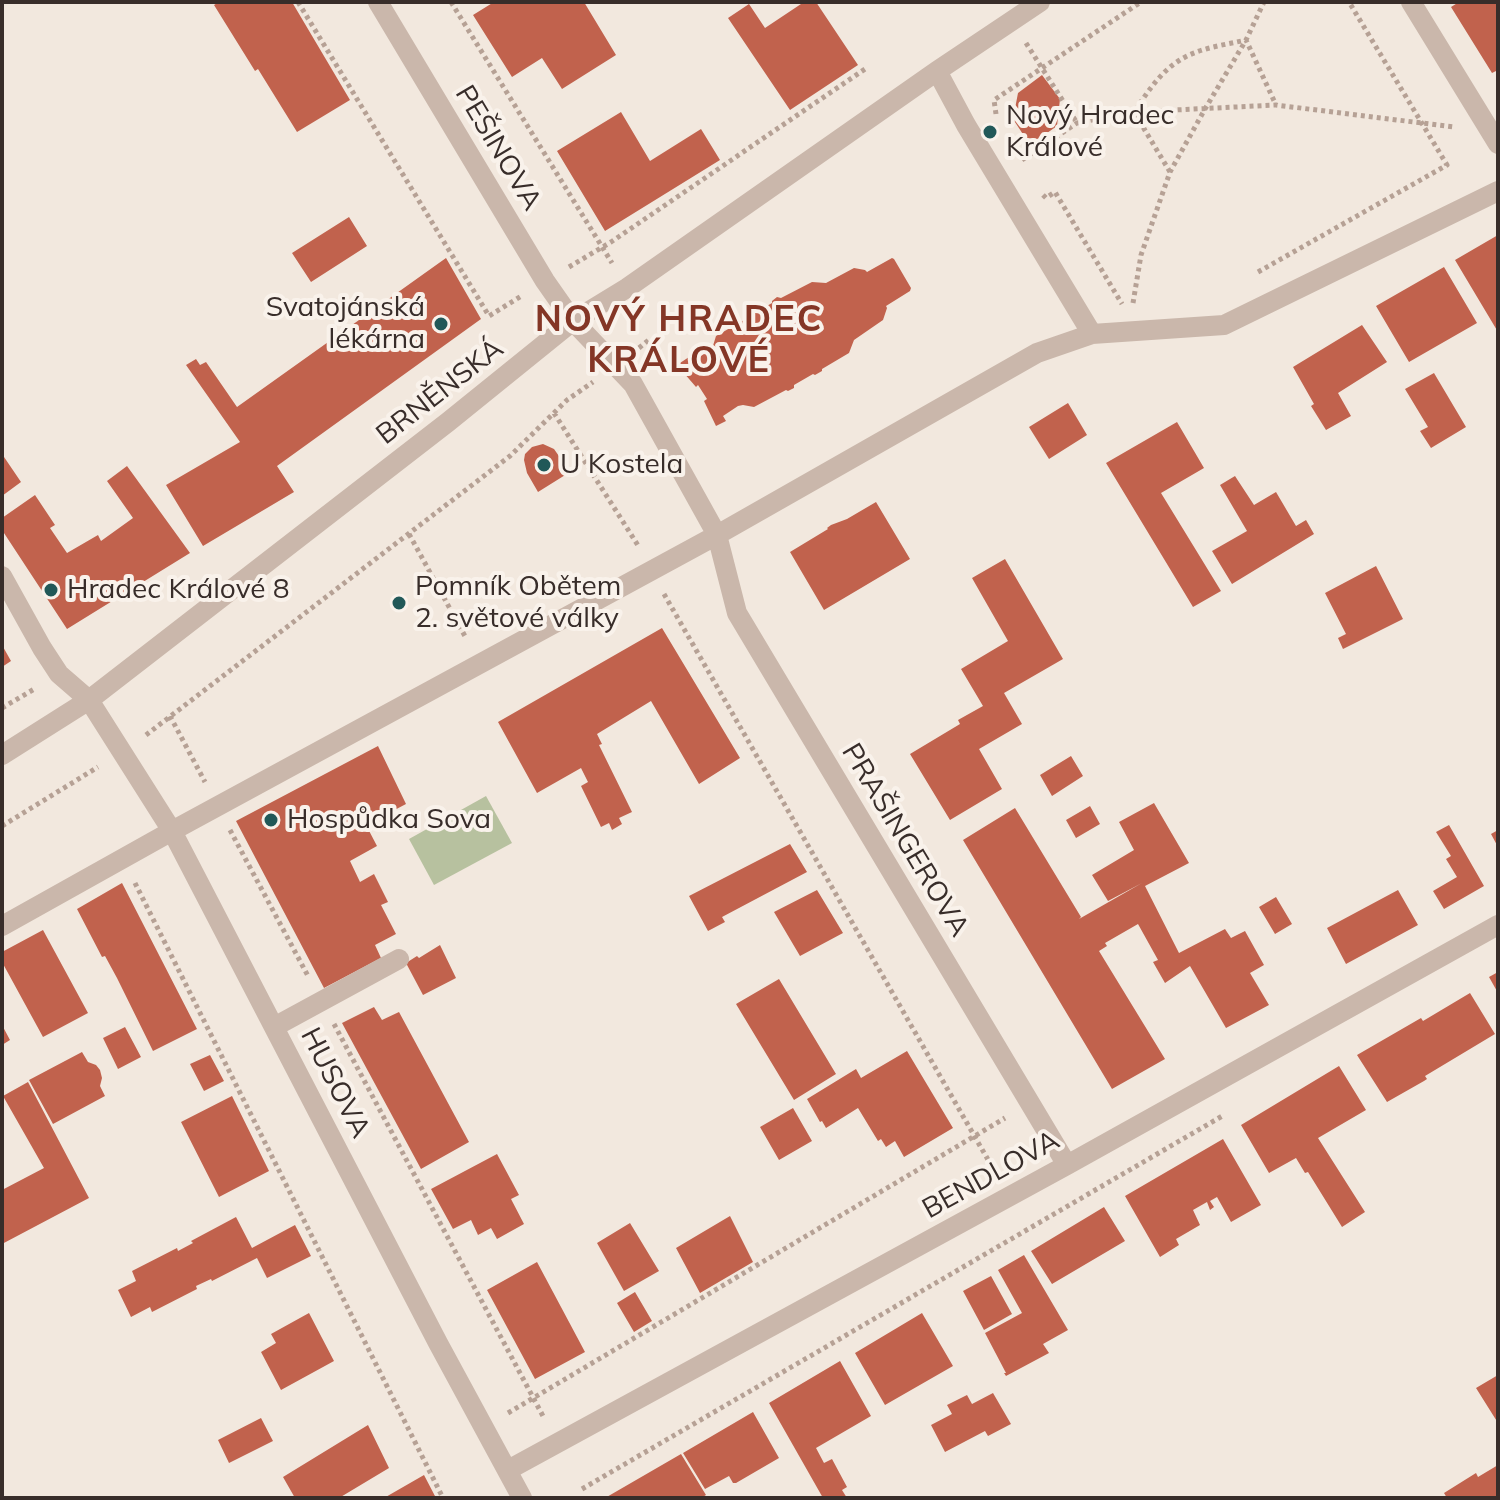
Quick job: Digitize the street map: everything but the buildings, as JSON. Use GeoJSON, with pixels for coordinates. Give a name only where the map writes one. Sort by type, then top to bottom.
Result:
{"type":"FeatureCollection","features":[{"type":"Feature","properties":{"kind":"street","name":"PEŠINOVA"},"geometry":{"type":"LineString","coordinates":[[378,2],[545,281],[573,321],[616,366]]}},
{"type":"Feature","properties":{"kind":"street","name":"BRNĚNSKÁ"},"geometry":{"type":"LineString","coordinates":[[2,755],[89,700],[448,422],[573,321],[627,288],[1040,2]]}},
{"type":"Feature","properties":{"kind":"street"},"geometry":{"type":"LineString","coordinates":[[1411,2],[1498,144]]}},
{"type":"Feature","properties":{"kind":"street"},"geometry":{"type":"LineString","coordinates":[[937,71],[966,125],[1092,334]]}},
{"type":"Feature","properties":{"kind":"street"},"geometry":{"type":"LineString","coordinates":[[2,942],[129,872],[218,807],[654,570],[1037,353],[1130,325],[1224,325],[1498,191]]}},
{"type":"Feature","properties":{"kind":"street","name":"PRAŠINGEROVA"},"geometry":{"type":"LineString","coordinates":[[616,366],[633,384],[717,535],[737,613],[1067,1165]]}},
{"type":"Feature","properties":{"kind":"street","name":"HUSOVA"},"geometry":{"type":"LineString","coordinates":[[2,576],[59,674],[89,700],[176,837],[438,1343],[522,1498]]}},
{"type":"Feature","properties":{"kind":"street"},"geometry":{"type":"LineString","coordinates":[[2,926],[176,837]]}},
{"type":"Feature","properties":{"kind":"street","name":"BENDLOVA"},"geometry":{"type":"LineString","coordinates":[[508,1470],[1498,925]]}},
{"type":"Feature","properties":{"kind":"street"},"geometry":{"type":"LineString","coordinates":[[274,1027],[399,959]]}},
{"type":"Feature","properties":{"kind":"path"},"geometry":{"type":"LineString","coordinates":[[298,2],[489,316]]}},
{"type":"Feature","properties":{"kind":"path"},"geometry":{"type":"LineString","coordinates":[[451,2],[627,288]]}},
{"type":"Feature","properties":{"kind":"path"},"geometry":{"type":"LineString","coordinates":[[999,127],[994,100],[1141,2]]}},
{"type":"Feature","properties":{"kind":"path"},"geometry":{"type":"LineString","coordinates":[[1130,325],[1141,255],[1170,172],[1246,40],[1264,2]]}},
{"type":"Feature","properties":{"kind":"path"},"geometry":{"type":"LineString","coordinates":[[1256,273],[1447,165],[1349,2]]}},
{"type":"Feature","properties":{"kind":"path"},"geometry":{"type":"LineString","coordinates":[[1246,40],[1276,105]]}},
{"type":"Feature","properties":{"kind":"path"},"geometry":{"type":"LineString","coordinates":[[1134,112],[1155,82],[1178,61],[1195,52],[1246,40]]}},
{"type":"Feature","properties":{"kind":"path"},"geometry":{"type":"LineString","coordinates":[[611,242],[868,67]]}},
{"type":"Feature","properties":{"kind":"path"},"geometry":{"type":"LineString","coordinates":[[1042,68],[1077,123]]}},
{"type":"Feature","properties":{"kind":"path"},"geometry":{"type":"LineString","coordinates":[[1013,149],[1021,161],[1077,123],[1134,112],[1276,105],[1461,128],[1481,116]]}},
{"type":"Feature","properties":{"kind":"path"},"geometry":{"type":"LineString","coordinates":[[1134,112],[1170,172]]}},
{"type":"Feature","properties":{"kind":"path"},"geometry":{"type":"LineString","coordinates":[[1038,186],[1046,198],[1055,192],[1130,325]]}},
{"type":"Feature","properties":{"kind":"path"},"geometry":{"type":"LineString","coordinates":[[2,826],[122,753],[510,456],[567,400],[651,338]]}},
{"type":"Feature","properties":{"kind":"path"},"geometry":{"type":"LineString","coordinates":[[554,413],[654,570]]}},
{"type":"Feature","properties":{"kind":"path"},"geometry":{"type":"LineString","coordinates":[[409,534],[480,664]]}},
{"type":"Feature","properties":{"kind":"path"},"geometry":{"type":"LineString","coordinates":[[661,590],[1010,1196]]}},
{"type":"Feature","properties":{"kind":"path"},"geometry":{"type":"LineString","coordinates":[[2,708],[59,674]]}},
{"type":"Feature","properties":{"kind":"path"},"geometry":{"type":"LineString","coordinates":[[170,716],[558,1443]]}},
{"type":"Feature","properties":{"kind":"path"},"geometry":{"type":"LineString","coordinates":[[129,872],[443,1498]]}},
{"type":"Feature","properties":{"kind":"path"},"geometry":{"type":"LineString","coordinates":[[484,1426],[1030,1103]]}},
{"type":"Feature","properties":{"kind":"path"},"geometry":{"type":"LineString","coordinates":[[582,1489],[1225,1115]]}},
{"type":"Feature","properties":{"kind":"green space"},"geometry":{"type":"Polygon","coordinates":[[[486,796],[512,843],[434,885],[409,839],[486,796]]]}},
{"type":"Feature","properties":{"kind":"place","name":"Nový Hradec Králové"},"geometry":{"type":"Point","coordinates":[990,132]}},
{"type":"Feature","properties":{"kind":"place","name":"Svatojánská lékárna"},"geometry":{"type":"Point","coordinates":[441,324]}},
{"type":"Feature","properties":{"kind":"place","name":"U Kostela"},"geometry":{"type":"Point","coordinates":[544,465]}},
{"type":"Feature","properties":{"kind":"place","name":"Hradec Králové 8"},"geometry":{"type":"Point","coordinates":[51,590]}},
{"type":"Feature","properties":{"kind":"place","name":"Pomník Obětem 2. světové války"},"geometry":{"type":"Point","coordinates":[399,603]}},
{"type":"Feature","properties":{"kind":"place","name":"Hospůdka Sova"},"geometry":{"type":"Point","coordinates":[271,820]}},
{"type":"Feature","properties":{"kind":"district","name":"NOVÝ HRADEC KRÁLOVÉ"},"geometry":{"type":"Point","coordinates":[679,340]}}]}
